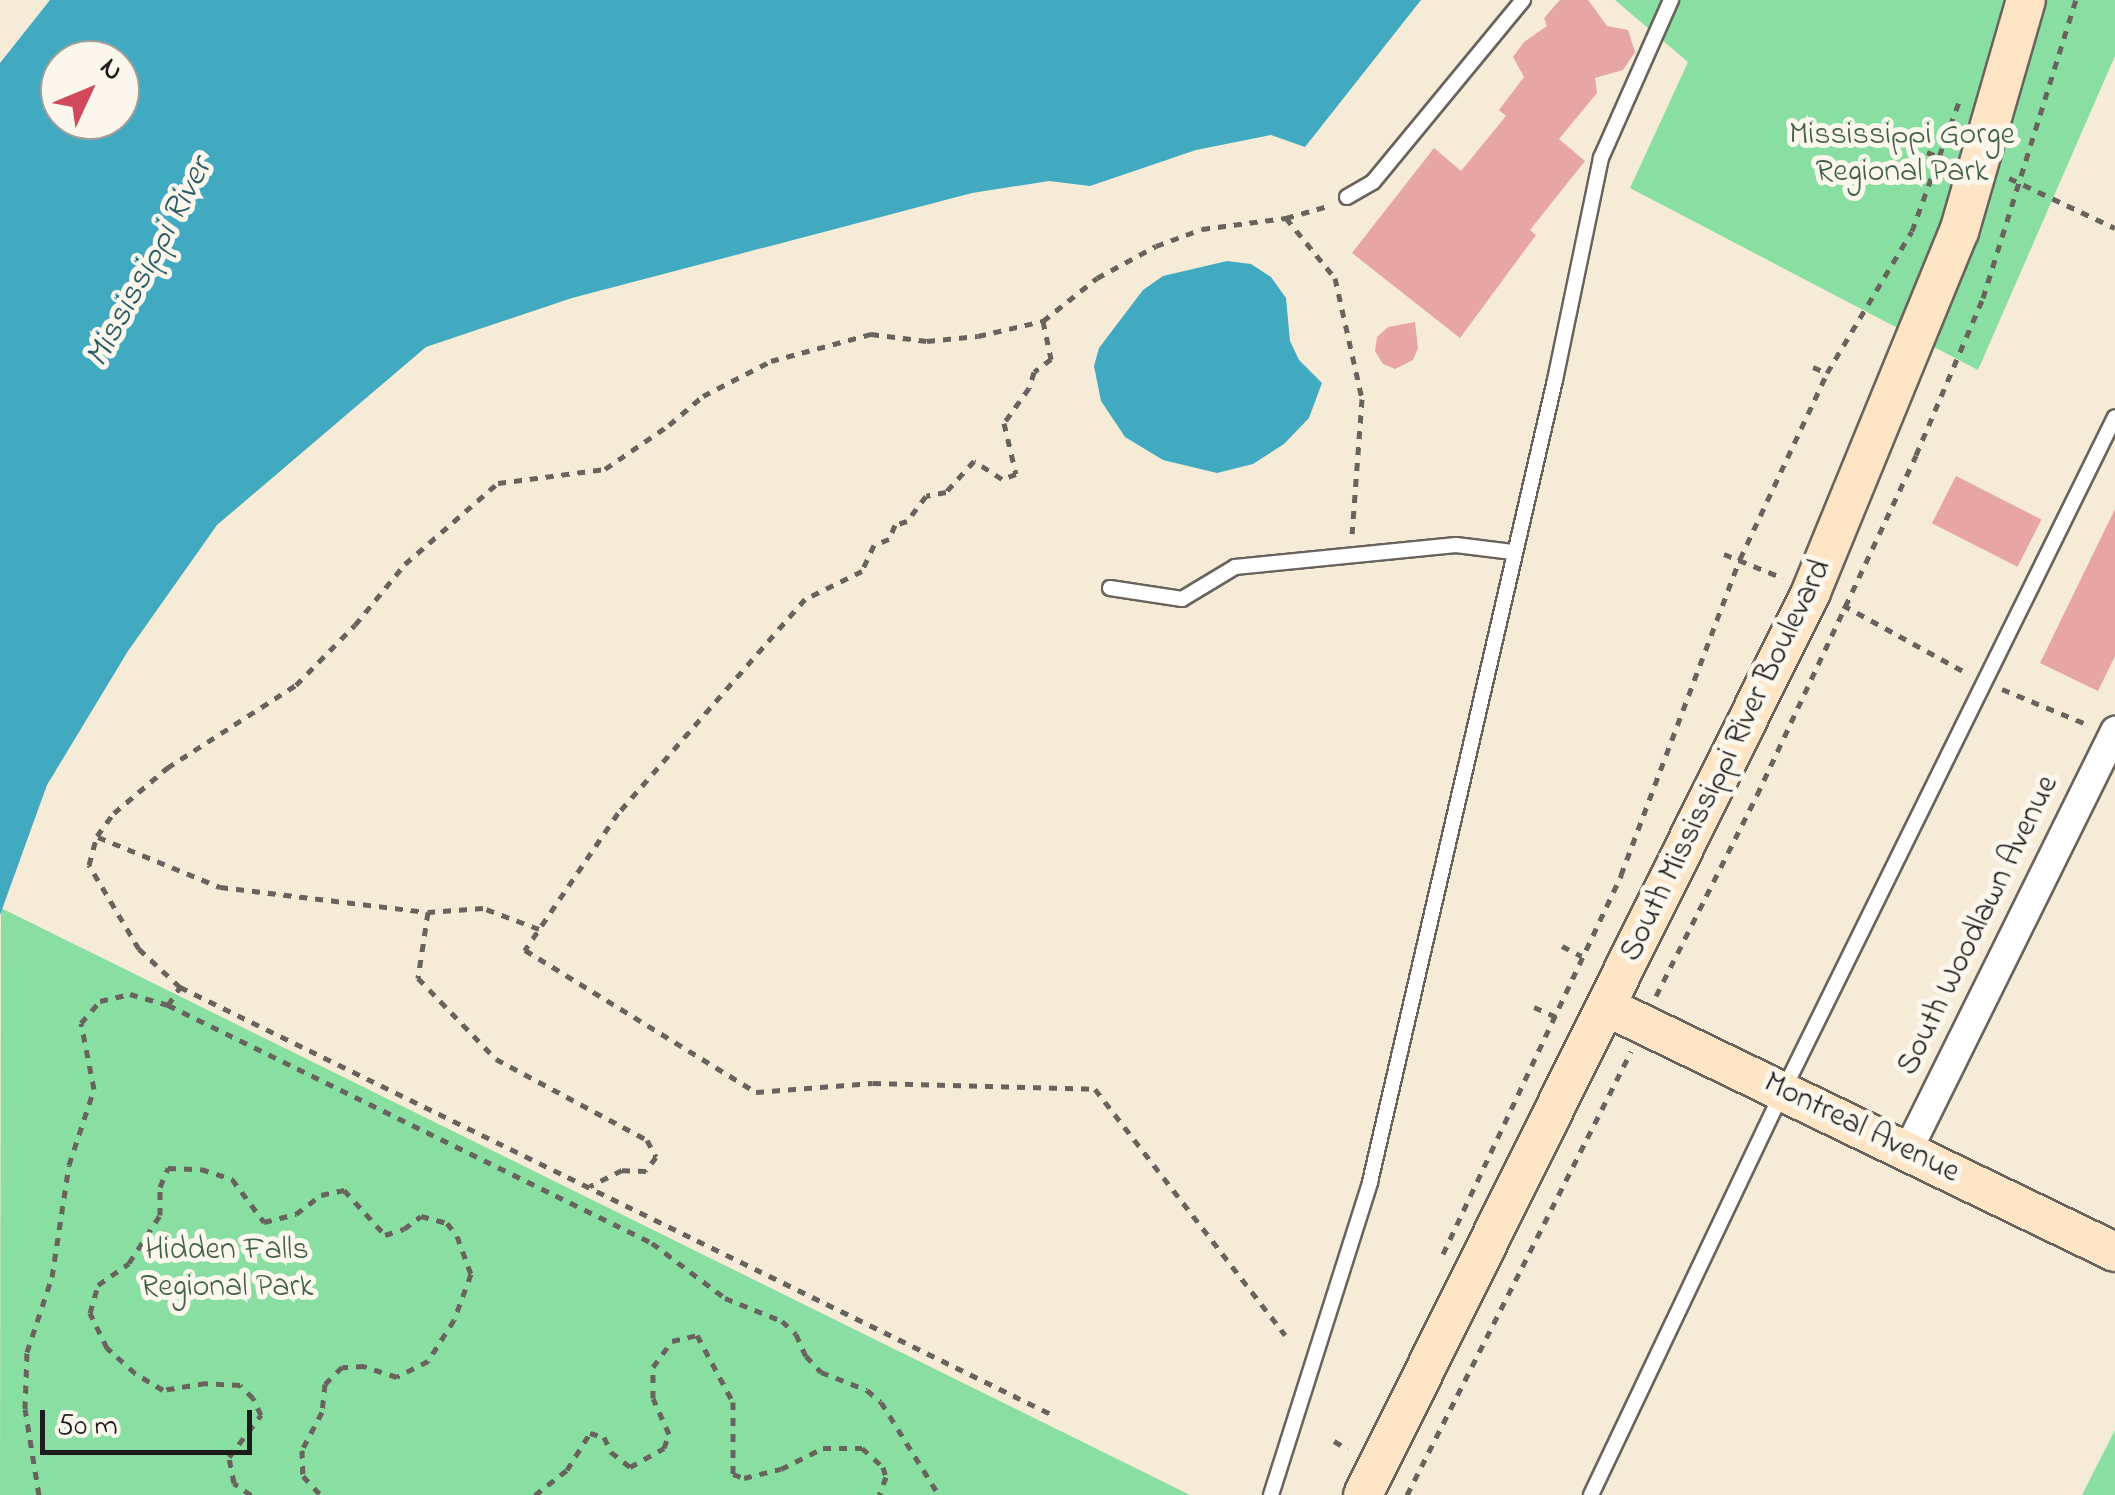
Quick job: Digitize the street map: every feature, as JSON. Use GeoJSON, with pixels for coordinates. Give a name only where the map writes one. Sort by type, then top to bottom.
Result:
{"type":"FeatureCollection","features":[{"type":"Feature","properties":{"kind":"street","name":"South Mississippi River Boulevard"},"geometry":{"type":"LineString","coordinates":[[1363,1495],[1811,592],[1958,232],[2026,0]]}},
{"type":"Feature","properties":{"kind":"street","name":"South Woodlawn Avenue"},"geometry":{"type":"LineString","coordinates":[[1907,1152],[2115,731]]}},
{"type":"Feature","properties":{"kind":"street","name":"Montreal Avenue"},"geometry":{"type":"LineString","coordinates":[[1607,1007],[2115,1252]]}},
{"type":"Feature","properties":{"kind":"lane"},"geometry":{"type":"LineString","coordinates":[[1347,197],[1373,182],[1523,0]]}},
{"type":"Feature","properties":{"kind":"lane"},"geometry":{"type":"LineString","coordinates":[[1271,1495],[1370,1182],[1601,158],[1672,0]]}},
{"type":"Feature","properties":{"kind":"lane"},"geometry":{"type":"LineString","coordinates":[[1591,1495],[1783,1091],[2115,417]]}},
{"type":"Feature","properties":{"kind":"lane"},"geometry":{"type":"LineString","coordinates":[[1110,588],[1182,599],[1235,567],[1456,545],[1513,552]]}},
{"type":"Feature","properties":{"kind":"path"},"geometry":{"type":"LineString","coordinates":[[1436,1268],[1622,875],[1740,558],[1828,372],[1912,232],[1942,158],[1964,88]]}},
{"type":"Feature","properties":{"kind":"path"},"geometry":{"type":"LineString","coordinates":[[1927,152],[1942,158]]}},
{"type":"Feature","properties":{"kind":"path"},"geometry":{"type":"LineString","coordinates":[[2020,181],[2115,228]]}},
{"type":"Feature","properties":{"kind":"path"},"geometry":{"type":"LineString","coordinates":[[1051,1414],[180,987],[139,949],[89,865],[97,836],[114,813],[167,768],[296,685],[355,625],[404,564],[498,483],[604,469],[670,426],[703,396],[772,362],[871,334],[927,341],[961,338],[1043,320],[1097,278],[1156,246],[1202,229],[1286,218],[1347,197]]}},
{"type":"Feature","properties":{"kind":"path"},"geometry":{"type":"LineString","coordinates":[[1286,218],[1335,278],[1362,399],[1350,526],[1358,557]]}},
{"type":"Feature","properties":{"kind":"path"},"geometry":{"type":"LineString","coordinates":[[1043,320],[1051,359],[1034,372],[1029,388],[1004,423],[1016,474],[1002,478],[974,461],[946,492],[926,496],[907,521],[895,525],[889,539],[874,545],[862,571],[805,599],[618,814],[525,950],[756,1092],[873,1083],[1095,1089],[1285,1335]]}},
{"type":"Feature","properties":{"kind":"path"},"geometry":{"type":"LineString","coordinates":[[1813,367],[1828,372]]}},
{"type":"Feature","properties":{"kind":"path"},"geometry":{"type":"LineString","coordinates":[[1724,554],[1740,558]]}},
{"type":"Feature","properties":{"kind":"path"},"geometry":{"type":"LineString","coordinates":[[97,836],[220,886],[428,912],[482,908],[539,930]]}},
{"type":"Feature","properties":{"kind":"path"},"geometry":{"type":"LineString","coordinates":[[428,912],[418,978],[457,1019],[496,1059],[648,1140],[656,1157],[646,1171],[622,1170],[589,1187]]}},
{"type":"Feature","properties":{"kind":"path"},"geometry":{"type":"LineString","coordinates":[[1562,946],[1582,956]]}},
{"type":"Feature","properties":{"kind":"path"},"geometry":{"type":"LineString","coordinates":[[168,1005],[180,987]]}},
{"type":"Feature","properties":{"kind":"path"},"geometry":{"type":"LineString","coordinates":[[39,1495],[25,1408],[27,1352],[52,1278],[70,1165],[94,1089],[80,1024],[100,1001],[130,994],[168,1005],[652,1244],[725,1298],[782,1321],[796,1334],[806,1356],[821,1372],[867,1390],[881,1402],[939,1495]]}},
{"type":"Feature","properties":{"kind":"path"},"geometry":{"type":"LineString","coordinates":[[1534,1007],[1557,1017]]}},
{"type":"Feature","properties":{"kind":"path"},"geometry":{"type":"LineString","coordinates":[[250,1495],[234,1483],[229,1457],[261,1415],[253,1398],[240,1385],[206,1382],[163,1390],[135,1373],[107,1348],[90,1313],[98,1285],[129,1263],[160,1215],[160,1187],[168,1168],[201,1169],[232,1179],[264,1222],[296,1214],[321,1195],[344,1190],[385,1235],[404,1229],[421,1216],[447,1223],[457,1236],[471,1274],[454,1320],[428,1362],[397,1377],[364,1366],[342,1367],[325,1384],[322,1412],[302,1450],[302,1476],[321,1495]]}},
{"type":"Feature","properties":{"kind":"path"},"geometry":{"type":"LineString","coordinates":[[535,1495],[567,1470],[590,1433],[604,1438],[610,1452],[630,1467],[664,1448],[669,1434],[653,1398],[653,1366],[672,1341],[697,1335],[733,1402],[732,1474],[744,1478],[781,1469],[823,1448],[862,1448],[883,1467],[886,1477],[879,1495]]}},
{"type":"Feature","properties":{"kind":"path"},"geometry":{"type":"LineString","coordinates":[[1334,1441],[1348,1449],[1343,1461]]}},
{"type":"Feature","properties":{"kind":"green space","name":"Mississippi Gorge Regional Park"},"geometry":{"type":"Polygon","coordinates":[[[1615,0],[2115,0],[2115,56],[1978,370],[1630,188],[1688,62],[1615,0]]]}},
{"type":"Feature","properties":{"kind":"green space","name":"Hidden Falls Regional Park"},"geometry":{"type":"Polygon","coordinates":[[[1,908],[1190,1495],[0,1495],[1,908]]]}},
{"type":"Feature","properties":{"kind":"green space"},"geometry":{"type":"Polygon","coordinates":[[[2115,1430],[2115,1495],[2082,1495],[2115,1430]]]}},
{"type":"Feature","properties":{"kind":"water","name":"Mississippi River"},"geometry":{"type":"Polygon","coordinates":[[[50,0],[1421,0],[1305,147],[1271,135],[1196,150],[1090,186],[1049,181],[972,193],[572,298],[426,347],[217,525],[128,651],[47,785],[0,915],[0,63],[50,0]]]}},
{"type":"Feature","properties":{"kind":"water"},"geometry":{"type":"Polygon","coordinates":[[[1227,261],[1251,264],[1271,277],[1286,298],[1290,341],[1299,360],[1322,383],[1309,418],[1284,444],[1253,464],[1217,473],[1163,460],[1125,437],[1101,401],[1094,366],[1099,348],[1143,290],[1163,276],[1227,261]]]}},
{"type":"Feature","properties":{"kind":"building"},"geometry":{"type":"Polygon","coordinates":[[[1560,0],[1588,0],[1607,26],[1628,30],[1635,52],[1623,70],[1595,78],[1597,93],[1559,139],[1585,161],[1530,230],[1536,235],[1460,338],[1352,253],[1434,148],[1461,171],[1506,116],[1499,110],[1524,77],[1513,57],[1524,42],[1547,26],[1544,18],[1560,0]]]}},
{"type":"Feature","properties":{"kind":"building"},"geometry":{"type":"Polygon","coordinates":[[[1415,322],[1418,348],[1413,360],[1395,369],[1383,364],[1375,351],[1377,337],[1388,327],[1415,322]]]}},
{"type":"Feature","properties":{"kind":"building"},"geometry":{"type":"Polygon","coordinates":[[[1956,476],[2042,520],[2017,567],[1932,523],[1956,476]]]}},
{"type":"Feature","properties":{"kind":"building"},"geometry":{"type":"Polygon","coordinates":[[[2115,509],[2115,656],[2098,691],[2040,663],[2115,509]]]}}]}
